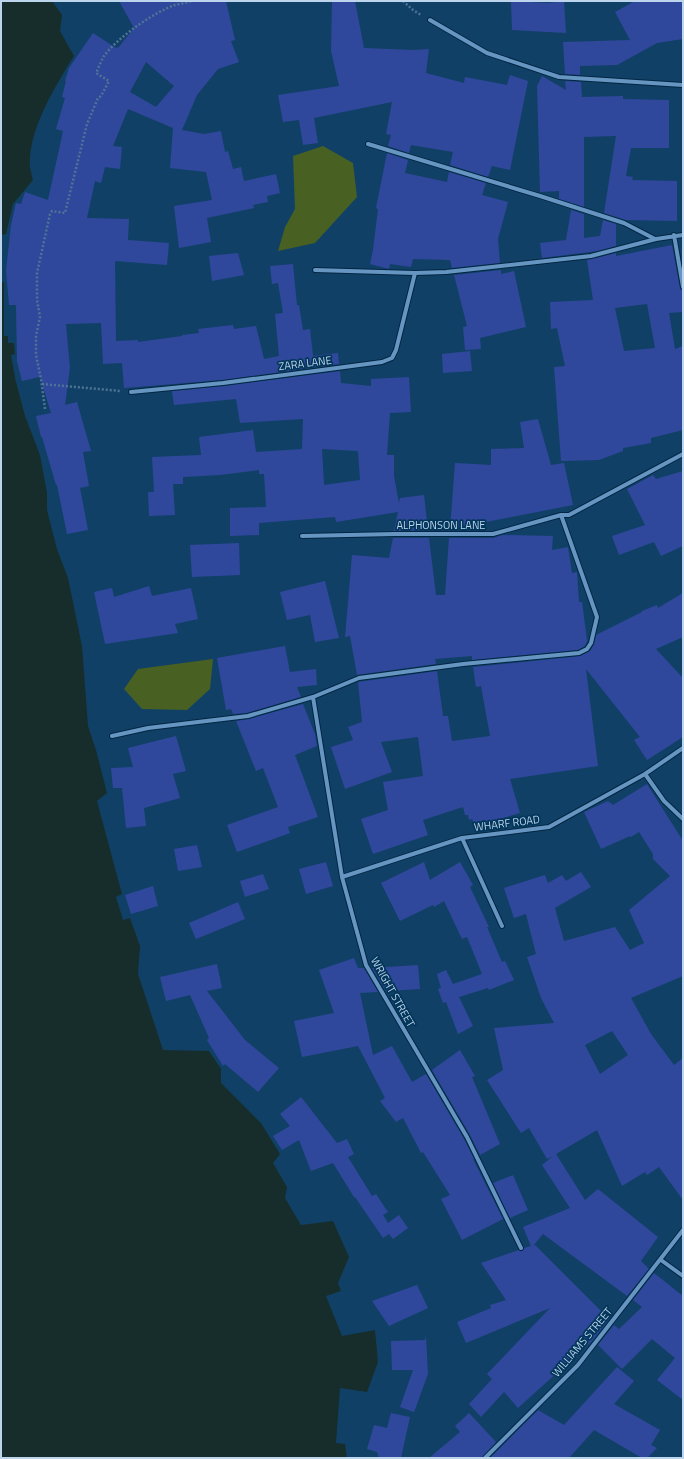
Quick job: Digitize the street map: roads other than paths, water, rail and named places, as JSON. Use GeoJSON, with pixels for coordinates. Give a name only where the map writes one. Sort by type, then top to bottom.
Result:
{"type":"FeatureCollection","features":[{"type":"Feature","properties":{"kind":"street"},"geometry":{"type":"LineString","coordinates":[[430,20],[487,53],[559,77],[683,85]]}},
{"type":"Feature","properties":{"kind":"street"},"geometry":{"type":"LineString","coordinates":[[368,144],[624,223],[656,239]]}},
{"type":"Feature","properties":{"kind":"street"},"geometry":{"type":"LineString","coordinates":[[315,270],[415,273],[446,272],[591,256],[656,239],[683,235]]}},
{"type":"Feature","properties":{"kind":"street"},"geometry":{"type":"LineString","coordinates":[[674,236],[683,287]]}},
{"type":"Feature","properties":{"kind":"street","name":"ZARA LANE"},"geometry":{"type":"LineString","coordinates":[[132,392],[310,372],[382,362],[392,358],[396,350],[415,273]]}},
{"type":"Feature","properties":{"kind":"street","name":"ALPHONSON LANE"},"geometry":{"type":"LineString","coordinates":[[302,536],[493,534],[569,515],[683,454]]}},
{"type":"Feature","properties":{"kind":"street"},"geometry":{"type":"LineString","coordinates":[[112,736],[148,728],[248,716],[313,697],[359,678],[463,664],[579,653],[587,649],[591,643],[597,617],[561,516]]}},
{"type":"Feature","properties":{"kind":"street","name":"WRIGHT STREET"},"geometry":{"type":"LineString","coordinates":[[313,697],[342,877],[366,964],[467,1137],[521,1248]]}},
{"type":"Feature","properties":{"kind":"street","name":"WHARF ROAD"},"geometry":{"type":"LineString","coordinates":[[342,877],[462,838],[549,827],[645,774],[683,748]]}},
{"type":"Feature","properties":{"kind":"street"},"geometry":{"type":"LineString","coordinates":[[645,774],[664,801],[683,819]]}},
{"type":"Feature","properties":{"kind":"street"},"geometry":{"type":"LineString","coordinates":[[462,838],[502,926]]}},
{"type":"Feature","properties":{"kind":"street","name":"WILLIAMS STREET"},"geometry":{"type":"LineString","coordinates":[[485,1458],[578,1365],[683,1230]]}},
{"type":"Feature","properties":{"kind":"street"},"geometry":{"type":"LineString","coordinates":[[661,1260],[683,1276]]}}]}
